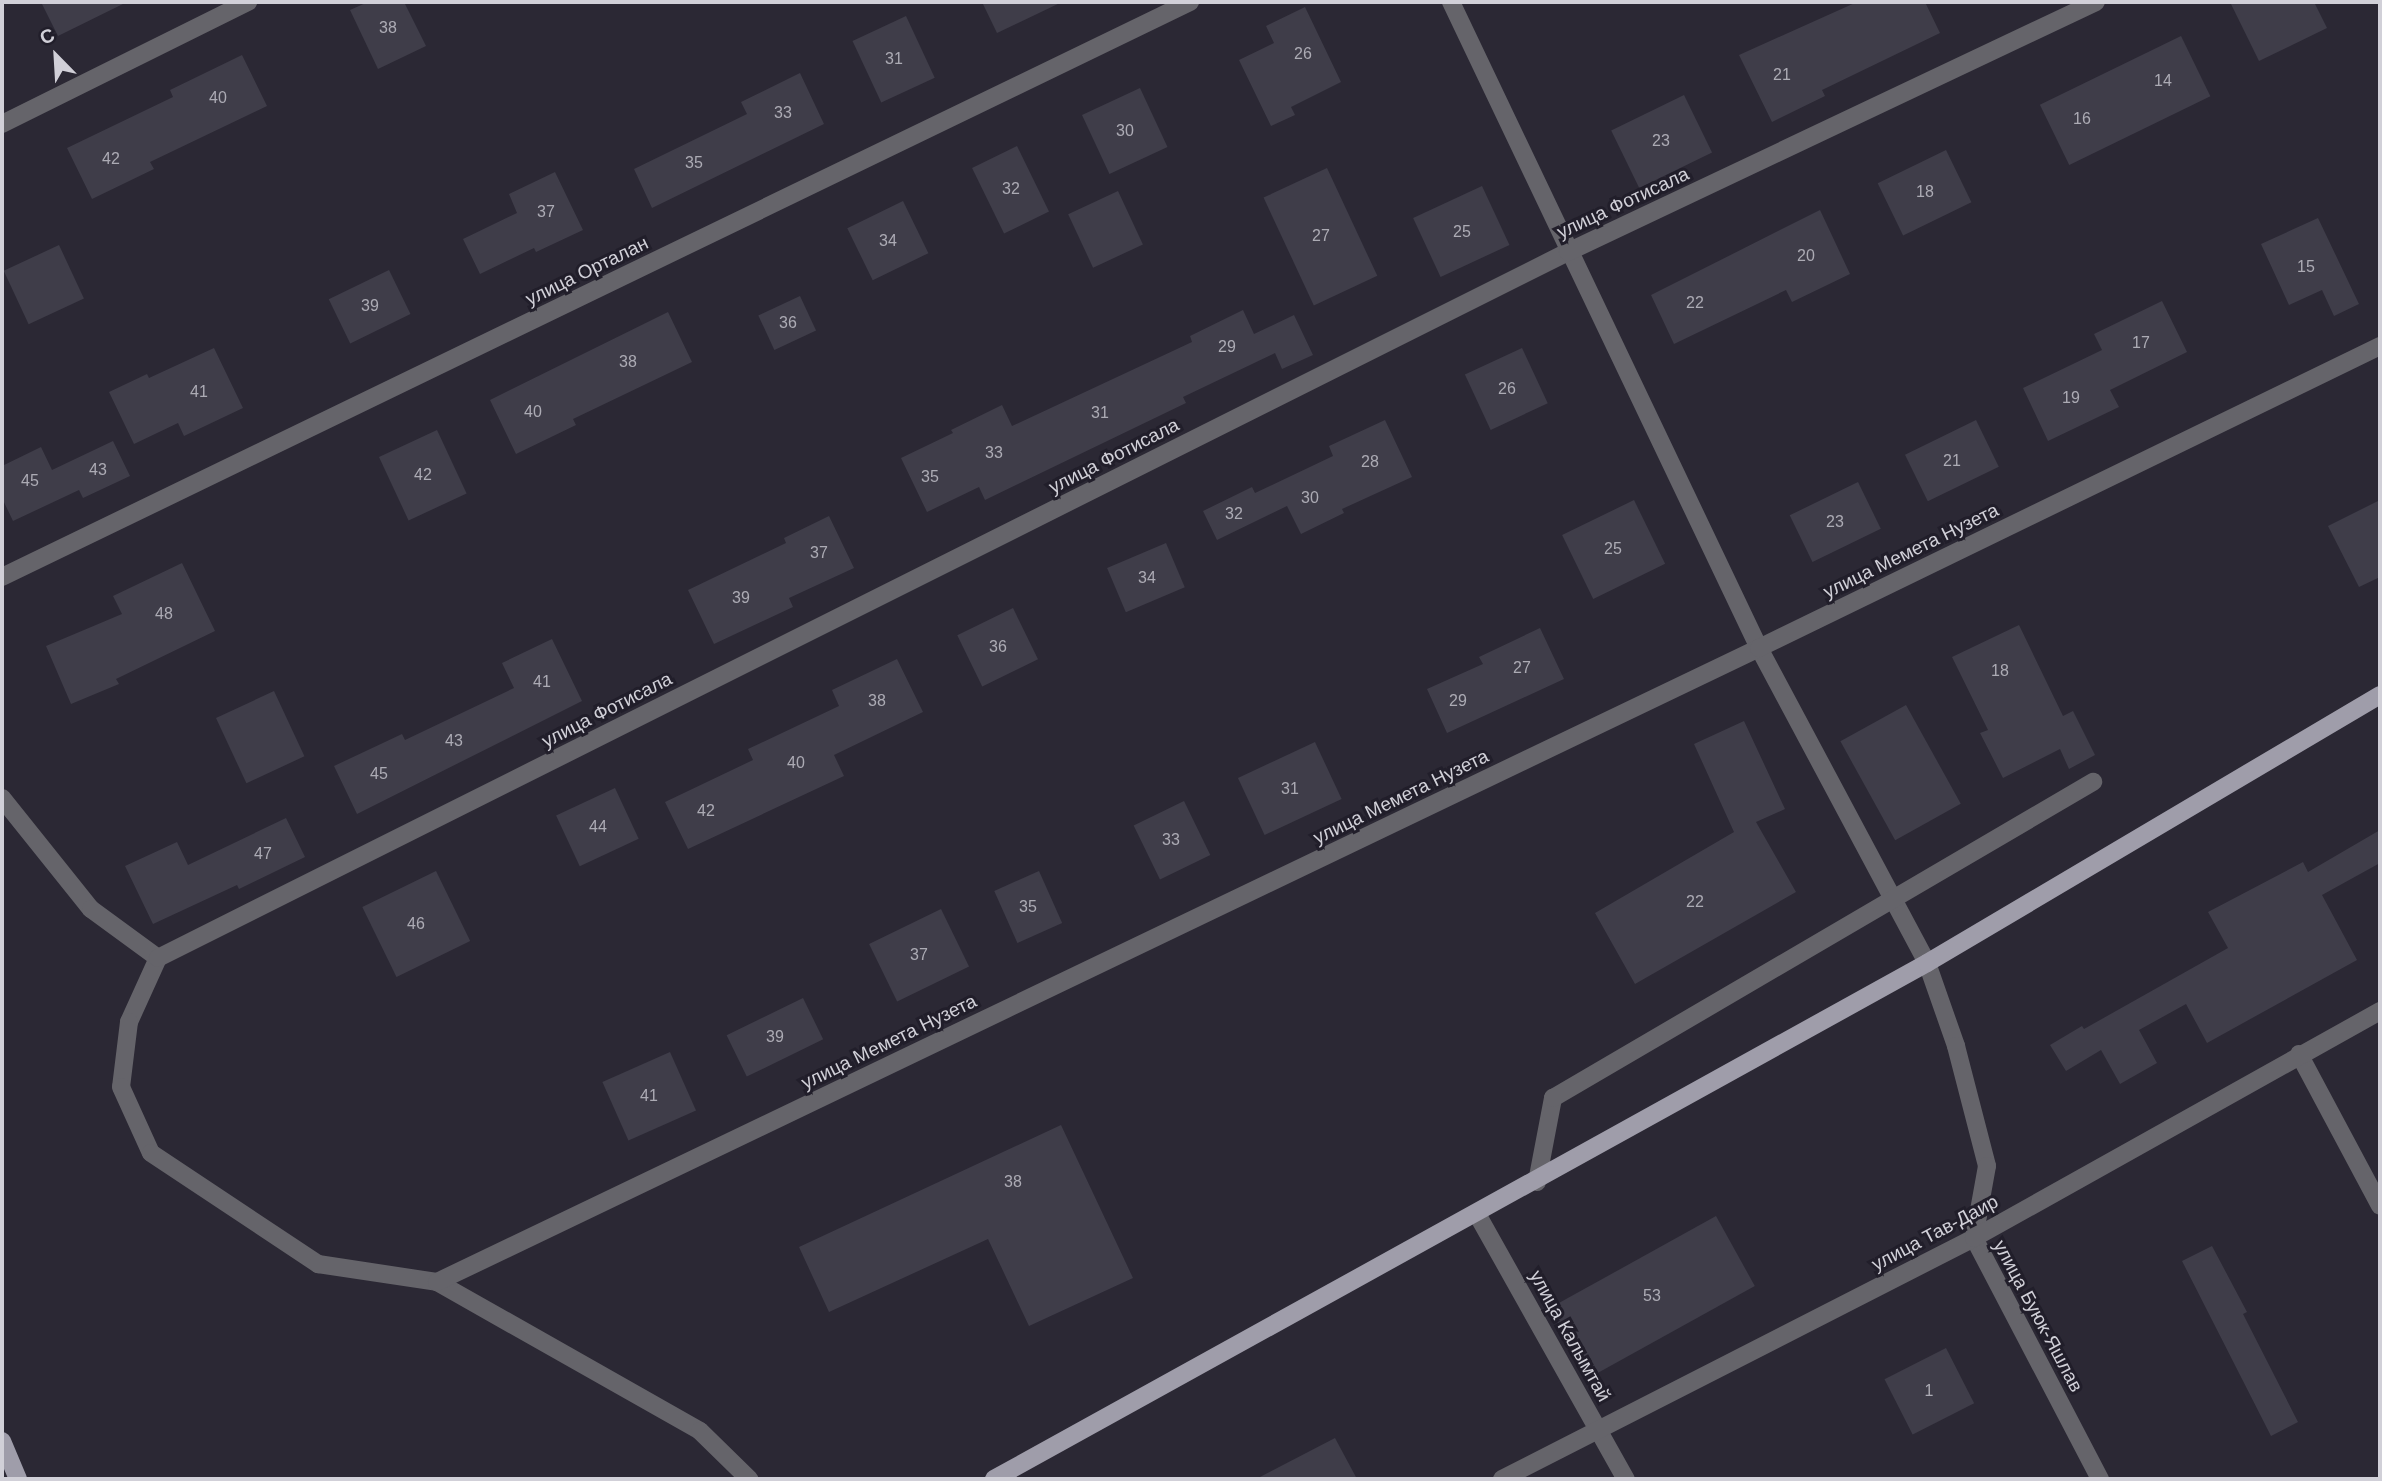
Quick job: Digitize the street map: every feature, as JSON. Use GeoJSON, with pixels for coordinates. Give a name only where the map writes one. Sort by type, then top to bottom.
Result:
{"type":"FeatureCollection","features":[{"type":"Feature","properties":{"kind":"main road"},"geometry":{"type":"LineString","coordinates":[[994,1479],[1537,1182],[1927,963],[2380,695]]}},
{"type":"Feature","properties":{"kind":"main road"},"geometry":{"type":"LineString","coordinates":[[2,1441],[18,1479]]}},
{"type":"Feature","properties":{"kind":"street"},"geometry":{"type":"LineString","coordinates":[[2,124],[248,2]]}},
{"type":"Feature","properties":{"kind":"street","name":"улица Орталан"},"geometry":{"type":"LineString","coordinates":[[2,577],[1190,2]]}},
{"type":"Feature","properties":{"kind":"street","name":"улица Буюк-Яшлав"},"geometry":{"type":"LineString","coordinates":[[1451,2],[1759,648],[1927,963],[1956,1046],[1987,1166],[1974,1238],[2100,1479]]}},
{"type":"Feature","properties":{"kind":"street","name":"улица Фотисала"},"geometry":{"type":"LineString","coordinates":[[158,958],[1568,252],[2095,2]]}},
{"type":"Feature","properties":{"kind":"street","name":"улица Мемета Нузета"},"geometry":{"type":"LineString","coordinates":[[437,1282],[1759,648],[2380,346]]}},
{"type":"Feature","properties":{"kind":"street"},"geometry":{"type":"LineString","coordinates":[[1537,1182],[1553,1098],[2093,782]]}},
{"type":"Feature","properties":{"kind":"street"},"geometry":{"type":"LineString","coordinates":[[2,797],[91,909],[158,958],[128,1022],[121,1087],[151,1153],[318,1264],[437,1282],[700,1431],[749,1479]]}},
{"type":"Feature","properties":{"kind":"street","name":"улица Тав-Даир"},"geometry":{"type":"LineString","coordinates":[[1502,1479],[1974,1238],[2380,1011]]}},
{"type":"Feature","properties":{"kind":"street"},"geometry":{"type":"LineString","coordinates":[[2299,1054],[2380,1206]]}},
{"type":"Feature","properties":{"kind":"street","name":"улица Калымтай"},"geometry":{"type":"LineString","coordinates":[[1477,1214],[1626,1479]]}},
{"type":"Feature","properties":{"kind":"building"},"geometry":{"type":"Polygon","coordinates":[[[41,2],[127,2],[58,36],[41,2]]]}},
{"type":"Feature","properties":{"kind":"building"},"geometry":{"type":"Polygon","coordinates":[[[368,2],[404,2],[426,46],[378,69],[350,10],[368,2]]]}},
{"type":"Feature","properties":{"kind":"building"},"geometry":{"type":"Polygon","coordinates":[[[982,2],[1062,2],[997,33],[982,2]]]}},
{"type":"Feature","properties":{"kind":"building"},"geometry":{"type":"Polygon","coordinates":[[[1857,2],[1925,2],[1940,33],[1822,90],[1825,96],[1772,122],[1739,55],[1857,2]]]}},
{"type":"Feature","properties":{"kind":"building"},"geometry":{"type":"Polygon","coordinates":[[[2230,2],[2314,2],[2327,28],[2259,61],[2230,2]]]}},
{"type":"Feature","properties":{"kind":"building"},"geometry":{"type":"Polygon","coordinates":[[[1305,7],[1341,82],[1291,107],[1295,115],[1271,126],[1239,60],[1274,43],[1266,26],[1305,7]]]}},
{"type":"Feature","properties":{"kind":"building"},"geometry":{"type":"Polygon","coordinates":[[[906,16],[935,78],[881,103],[853,41],[906,16]]]}},
{"type":"Feature","properties":{"kind":"building"},"geometry":{"type":"Polygon","coordinates":[[[2181,36],[2210,96],[2069,165],[2040,105],[2181,36]]]}},
{"type":"Feature","properties":{"kind":"building"},"geometry":{"type":"Polygon","coordinates":[[[242,55],[267,106],[150,162],[154,169],[92,199],[67,148],[173,97],[170,90],[242,55]]]}},
{"type":"Feature","properties":{"kind":"building"},"geometry":{"type":"Polygon","coordinates":[[[800,73],[824,124],[652,208],[634,169],[747,114],[741,102],[800,73]]]}},
{"type":"Feature","properties":{"kind":"building"},"geometry":{"type":"Polygon","coordinates":[[[1140,88],[1167,147],[1109,174],[1082,115],[1140,88]]]}},
{"type":"Feature","properties":{"kind":"building"},"geometry":{"type":"Polygon","coordinates":[[[1684,95],[1712,153],[1639,188],[1611,131],[1684,95]]]}},
{"type":"Feature","properties":{"kind":"building"},"geometry":{"type":"Polygon","coordinates":[[[1017,146],[1049,212],[1004,234],[972,168],[1017,146]]]}},
{"type":"Feature","properties":{"kind":"building"},"geometry":{"type":"Polygon","coordinates":[[[1946,150],[1971,202],[1903,235],[1878,183],[1946,150]]]}},
{"type":"Feature","properties":{"kind":"building"},"geometry":{"type":"Polygon","coordinates":[[[1327,168],[1377,276],[1314,305],[1264,198],[1327,168]]]}},
{"type":"Feature","properties":{"kind":"building"},"geometry":{"type":"Polygon","coordinates":[[[555,172],[583,230],[536,252],[534,248],[480,274],[463,239],[517,213],[509,194],[555,172]]]}},
{"type":"Feature","properties":{"kind":"building"},"geometry":{"type":"Polygon","coordinates":[[[1482,186],[1509,245],[1441,277],[1413,218],[1482,186]]]}},
{"type":"Feature","properties":{"kind":"building"},"geometry":{"type":"Polygon","coordinates":[[[1118,191],[1143,244],[1093,268],[1068,214],[1118,191]]]}},
{"type":"Feature","properties":{"kind":"building"},"geometry":{"type":"Polygon","coordinates":[[[903,201],[928,253],[873,280],[847,228],[903,201]]]}},
{"type":"Feature","properties":{"kind":"building"},"geometry":{"type":"Polygon","coordinates":[[[1820,210],[1850,274],[1792,302],[1786,290],[1674,344],[1651,295],[1820,210]]]}},
{"type":"Feature","properties":{"kind":"building"},"geometry":{"type":"Polygon","coordinates":[[[2318,218],[2359,304],[2334,316],[2322,290],[2289,305],[2261,244],[2318,218]]]}},
{"type":"Feature","properties":{"kind":"building"},"geometry":{"type":"Polygon","coordinates":[[[59,245],[84,298],[29,324],[4,271],[59,245]]]}},
{"type":"Feature","properties":{"kind":"building"},"geometry":{"type":"Polygon","coordinates":[[[389,270],[410,314],[350,343],[329,299],[389,270]]]}},
{"type":"Feature","properties":{"kind":"building"},"geometry":{"type":"Polygon","coordinates":[[[800,296],[816,330],[774,350],[758,315],[800,296]]]}},
{"type":"Feature","properties":{"kind":"building"},"geometry":{"type":"Polygon","coordinates":[[[2162,301],[2187,352],[2110,390],[2119,407],[2048,441],[2023,388],[2102,350],[2094,334],[2162,301]]]}},
{"type":"Feature","properties":{"kind":"building"},"geometry":{"type":"Polygon","coordinates":[[[1243,310],[1254,334],[1294,315],[1313,355],[1282,369],[1275,353],[1183,397],[1186,403],[985,500],[979,487],[927,512],[901,458],[1002,405],[1012,426],[1192,342],[1190,336],[1243,310]]]}},
{"type":"Feature","properties":{"kind":"building"},"geometry":{"type":"Polygon","coordinates":[[[668,312],[692,362],[573,419],[576,425],[516,454],[490,400],[668,312]]]}},
{"type":"Feature","properties":{"kind":"building"},"geometry":{"type":"Polygon","coordinates":[[[214,348],[243,408],[184,436],[178,423],[134,444],[109,392],[147,374],[149,378],[214,348]]]}},
{"type":"Feature","properties":{"kind":"building"},"geometry":{"type":"Polygon","coordinates":[[[1522,348],[1548,403],[1491,430],[1465,375],[1522,348]]]}},
{"type":"Feature","properties":{"kind":"building"},"geometry":{"type":"Polygon","coordinates":[[[1385,420],[1412,477],[1342,509],[1344,513],[1301,534],[1287,506],[1217,540],[1203,511],[1252,487],[1255,493],[1333,456],[1329,446],[1385,420]]]}},
{"type":"Feature","properties":{"kind":"building"},"geometry":{"type":"Polygon","coordinates":[[[1976,420],[1999,467],[1928,501],[1905,455],[1976,420]]]}},
{"type":"Feature","properties":{"kind":"building"},"geometry":{"type":"Polygon","coordinates":[[[437,430],[467,493],[409,520],[379,457],[437,430]]]}},
{"type":"Feature","properties":{"kind":"building"},"geometry":{"type":"Polygon","coordinates":[[[113,441],[130,476],[83,498],[79,490],[13,521],[2,498],[2,466],[41,447],[52,470],[113,441]]]}},
{"type":"Feature","properties":{"kind":"building"},"geometry":{"type":"Polygon","coordinates":[[[1858,482],[1881,529],[1812,562],[1790,515],[1858,482]]]}},
{"type":"Feature","properties":{"kind":"building"},"geometry":{"type":"Polygon","coordinates":[[[1634,500],[1665,564],[1593,599],[1562,535],[1634,500]]]}},
{"type":"Feature","properties":{"kind":"building"},"geometry":{"type":"Polygon","coordinates":[[[2380,500],[2380,577],[2359,587],[2328,526],[2380,500]]]}},
{"type":"Feature","properties":{"kind":"building"},"geometry":{"type":"Polygon","coordinates":[[[829,516],[854,568],[789,598],[793,607],[714,644],[688,590],[786,543],[784,538],[829,516]]]}},
{"type":"Feature","properties":{"kind":"building"},"geometry":{"type":"Polygon","coordinates":[[[1166,543],[1185,587],[1126,612],[1107,568],[1166,543]]]}},
{"type":"Feature","properties":{"kind":"building"},"geometry":{"type":"Polygon","coordinates":[[[182,563],[215,631],[116,679],[119,684],[71,704],[46,646],[122,614],[113,596],[182,563]]]}},
{"type":"Feature","properties":{"kind":"building"},"geometry":{"type":"Polygon","coordinates":[[[1013,608],[1038,659],[982,686],[957,635],[1013,608]]]}},
{"type":"Feature","properties":{"kind":"building"},"geometry":{"type":"Polygon","coordinates":[[[2019,625],[2063,716],[2073,711],[2095,755],[2069,769],[2060,749],[2003,778],[1980,733],[1988,730],[1952,657],[2019,625]]]}},
{"type":"Feature","properties":{"kind":"building"},"geometry":{"type":"Polygon","coordinates":[[[1540,628],[1564,679],[1447,733],[1427,689],[1483,664],[1479,657],[1540,628]]]}},
{"type":"Feature","properties":{"kind":"building"},"geometry":{"type":"Polygon","coordinates":[[[552,639],[582,701],[357,814],[334,766],[402,734],[405,740],[514,688],[502,663],[552,639]]]}},
{"type":"Feature","properties":{"kind":"building"},"geometry":{"type":"Polygon","coordinates":[[[897,659],[923,712],[834,755],[844,776],[688,849],[665,802],[753,760],[748,749],[839,706],[832,690],[897,659]]]}},
{"type":"Feature","properties":{"kind":"building"},"geometry":{"type":"Polygon","coordinates":[[[274,691],[304,756],[246,783],[216,718],[274,691]]]}},
{"type":"Feature","properties":{"kind":"building"},"geometry":{"type":"Polygon","coordinates":[[[1906,705],[1961,804],[1895,840],[1840,741],[1906,705]]]}},
{"type":"Feature","properties":{"kind":"building"},"geometry":{"type":"Polygon","coordinates":[[[1744,721],[1785,809],[1756,822],[1796,892],[1635,984],[1595,913],[1734,832],[1694,744],[1744,721]]]}},
{"type":"Feature","properties":{"kind":"building"},"geometry":{"type":"Polygon","coordinates":[[[1315,742],[1342,799],[1265,835],[1238,778],[1315,742]]]}},
{"type":"Feature","properties":{"kind":"building"},"geometry":{"type":"Polygon","coordinates":[[[615,788],[639,839],[580,866],[556,815],[615,788]]]}},
{"type":"Feature","properties":{"kind":"building"},"geometry":{"type":"Polygon","coordinates":[[[1184,801],[1210,855],[1160,879],[1134,826],[1184,801]]]}},
{"type":"Feature","properties":{"kind":"building"},"geometry":{"type":"Polygon","coordinates":[[[286,818],[305,857],[239,889],[237,885],[153,924],[125,866],[177,842],[188,865],[286,818]]]}},
{"type":"Feature","properties":{"kind":"building"},"geometry":{"type":"Polygon","coordinates":[[[2380,830],[2380,863],[2322,895],[2357,960],[2207,1043],[2186,1004],[2139,1030],[2157,1063],[2120,1084],[2101,1050],[2066,1071],[2050,1045],[2082,1026],[2084,1029],[2228,948],[2208,912],[2303,862],[2308,872],[2380,830]]]}},
{"type":"Feature","properties":{"kind":"building"},"geometry":{"type":"Polygon","coordinates":[[[436,871],[470,941],[396,977],[362,907],[436,871]]]}},
{"type":"Feature","properties":{"kind":"building"},"geometry":{"type":"Polygon","coordinates":[[[1039,871],[1062,923],[1017,943],[994,891],[1039,871]]]}},
{"type":"Feature","properties":{"kind":"building"},"geometry":{"type":"Polygon","coordinates":[[[941,909],[969,967],[897,1002],[869,944],[941,909]]]}},
{"type":"Feature","properties":{"kind":"building"},"geometry":{"type":"Polygon","coordinates":[[[803,998],[823,1039],[747,1077],[727,1035],[803,998]]]}},
{"type":"Feature","properties":{"kind":"building"},"geometry":{"type":"Polygon","coordinates":[[[670,1052],[696,1110],[628,1141],[602,1082],[670,1052]]]}},
{"type":"Feature","properties":{"kind":"building"},"geometry":{"type":"Polygon","coordinates":[[[1061,1125],[1133,1278],[1029,1326],[988,1239],[829,1312],[799,1247],[1061,1125]]]}},
{"type":"Feature","properties":{"kind":"building"},"geometry":{"type":"Polygon","coordinates":[[[1716,1216],[1755,1286],[1589,1378],[1550,1308],[1716,1216]]]}},
{"type":"Feature","properties":{"kind":"building"},"geometry":{"type":"Polygon","coordinates":[[[2212,1246],[2247,1312],[2243,1314],[2298,1422],[2271,1436],[2182,1261],[2212,1246]]]}},
{"type":"Feature","properties":{"kind":"building"},"geometry":{"type":"Polygon","coordinates":[[[1946,1348],[1974,1403],[1913,1435],[1885,1379],[1946,1348]]]}},
{"type":"Feature","properties":{"kind":"building"},"geometry":{"type":"Polygon","coordinates":[[[1335,1438],[1357,1479],[1256,1479],[1335,1438]]]}}]}
